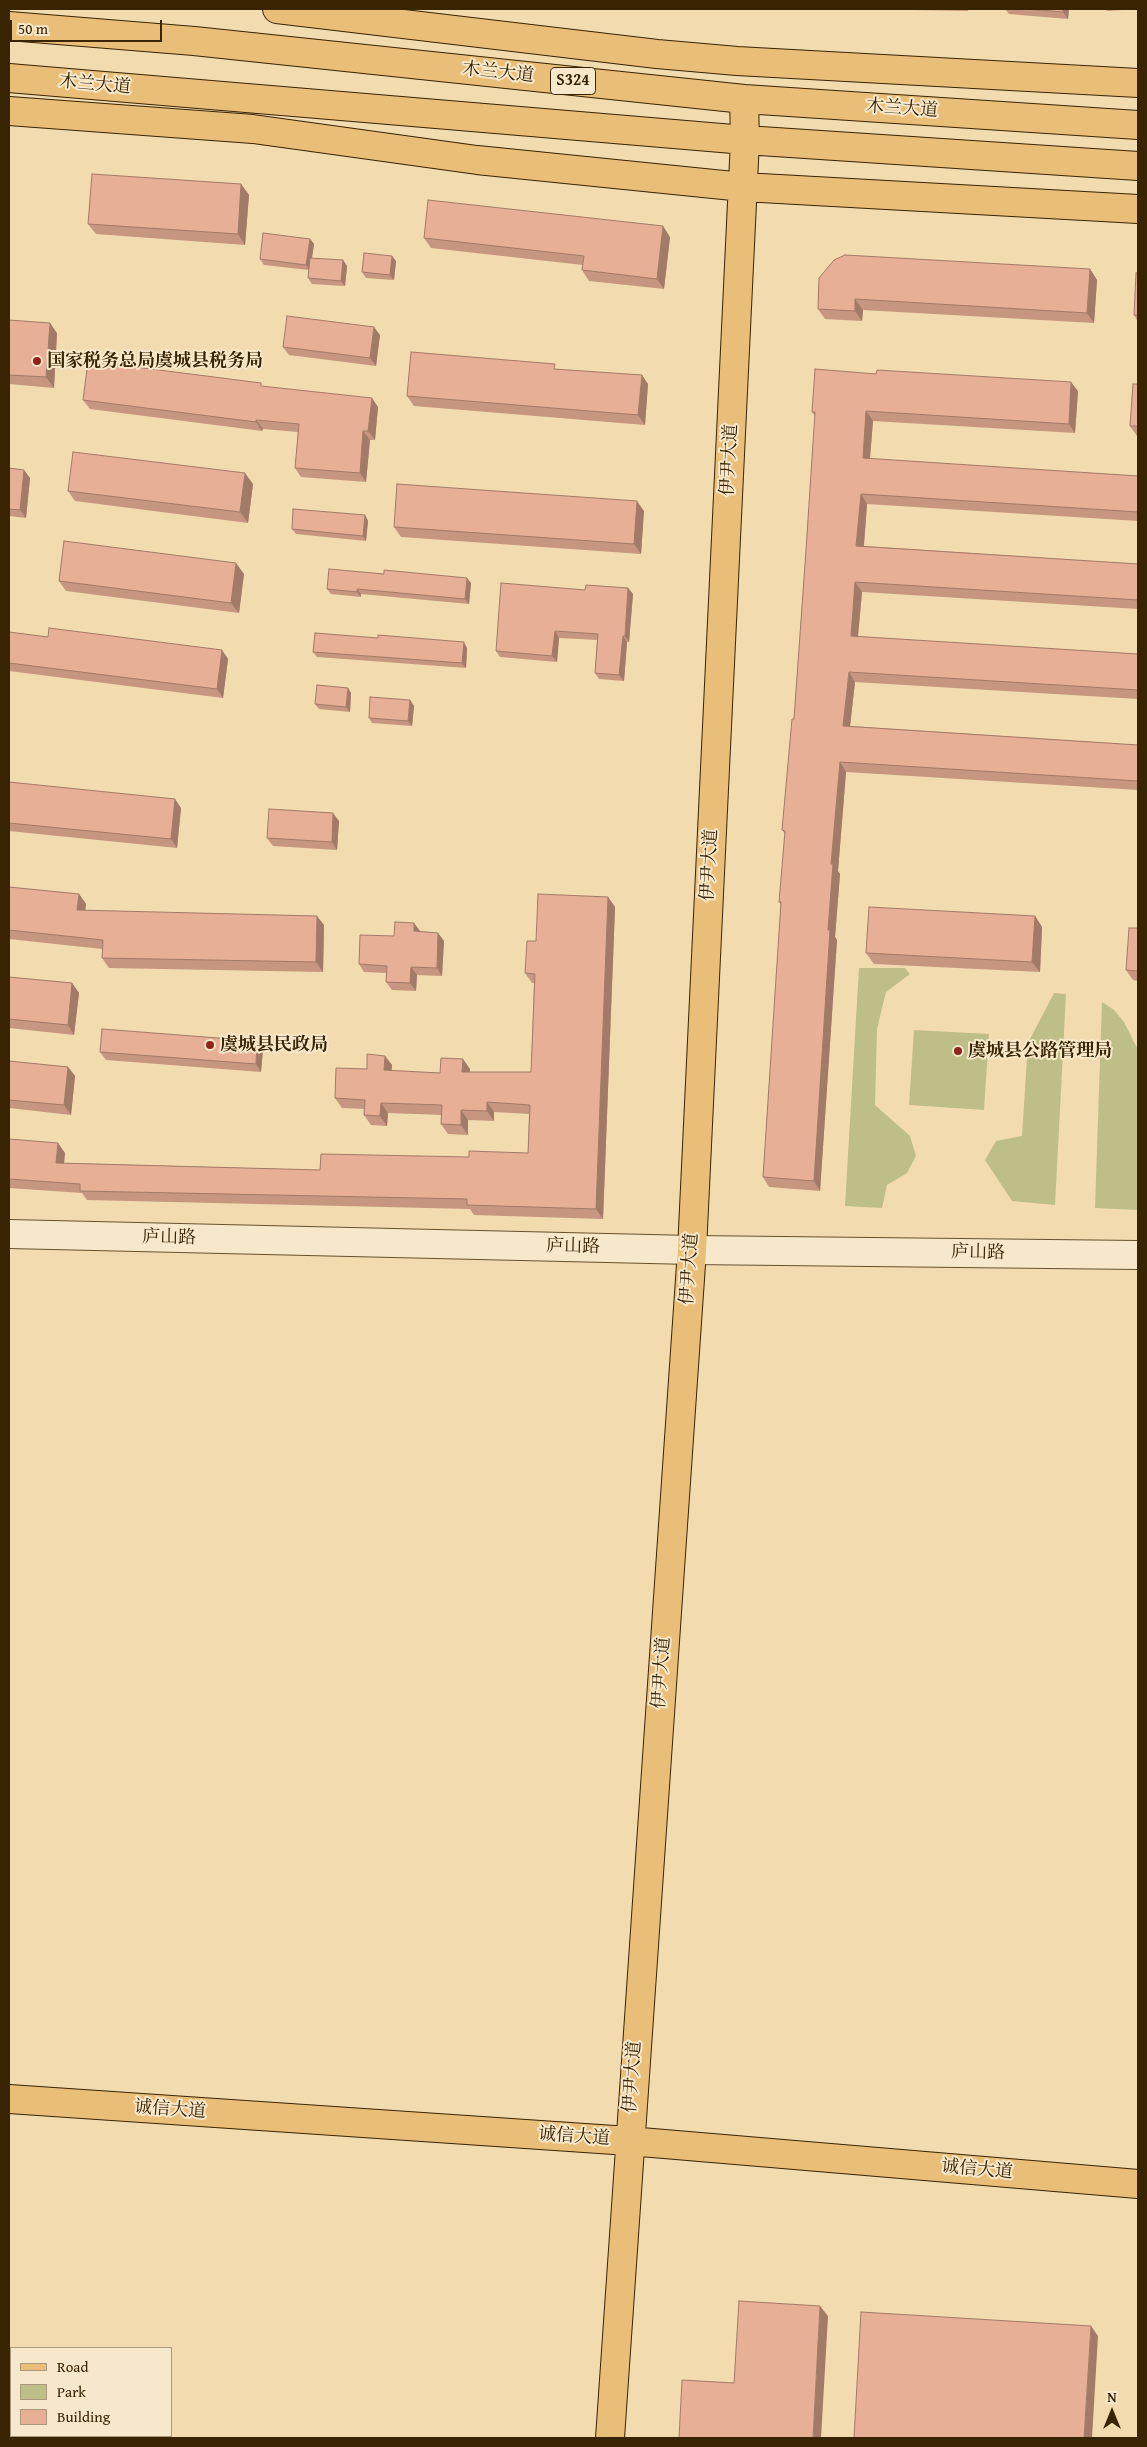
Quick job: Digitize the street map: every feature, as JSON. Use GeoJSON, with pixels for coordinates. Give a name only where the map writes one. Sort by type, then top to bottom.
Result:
{"type":"FeatureCollection","features":[{"type":"Feature","properties":{"kind":"main road"},"geometry":{"type":"LineString","coordinates":[[277,9],[657,54],[737,61],[1138,83]]}},
{"type":"Feature","properties":{"kind":"main road","name":"木兰大道"},"geometry":{"type":"LineString","coordinates":[[9,26],[194,41],[744,99],[1138,125]]}},
{"type":"Feature","properties":{"kind":"main road","name":"木兰大道"},"geometry":{"type":"LineString","coordinates":[[9,78],[745,140],[1138,166]]}},
{"type":"Feature","properties":{"kind":"main road","name":"伊尹大道"},"geometry":{"type":"LineString","coordinates":[[610,2438],[692,1250],[743,187],[744,99]]}},
{"type":"Feature","properties":{"kind":"main road"},"geometry":{"type":"LineString","coordinates":[[9,111],[253,128],[477,160],[743,187],[1138,209]]}},
{"type":"Feature","properties":{"kind":"main road","name":"诚信大道"},"geometry":{"type":"LineString","coordinates":[[9,2099],[629,2141],[1138,2184]]}},
{"type":"Feature","properties":{"kind":"street","name":"庐山路"},"geometry":{"type":"LineString","coordinates":[[9,1234],[692,1250],[1138,1255]]}},
{"type":"Feature","properties":{"kind":"green space"},"geometry":{"type":"Polygon","coordinates":[[[859,968],[905,968],[910,974],[886,992],[877,1029],[875,1105],[910,1136],[916,1156],[907,1173],[887,1185],[882,1208],[845,1206],[859,968]]]}},
{"type":"Feature","properties":{"kind":"green space"},"geometry":{"type":"Polygon","coordinates":[[[1054,993],[1066,994],[1055,1205],[1012,1201],[985,1160],[996,1141],[1022,1136],[1028,1043],[1054,993]]]}},
{"type":"Feature","properties":{"kind":"green space"},"geometry":{"type":"Polygon","coordinates":[[[1102,1002],[1114,1010],[1124,1022],[1138,1050],[1138,1210],[1095,1208],[1102,1002]]]}},
{"type":"Feature","properties":{"kind":"green space"},"geometry":{"type":"Polygon","coordinates":[[[914,1030],[989,1034],[984,1110],[909,1105],[914,1030]]]}},
{"type":"Feature","properties":{"kind":"building"},"geometry":{"type":"Polygon","coordinates":[[[1027,9],[1063,9],[1063,12],[1027,9]]]}},
{"type":"Feature","properties":{"kind":"building"},"geometry":{"type":"Polygon","coordinates":[[[92,174],[241,184],[238,234],[88,224],[92,174]]]}},
{"type":"Feature","properties":{"kind":"building"},"geometry":{"type":"Polygon","coordinates":[[[428,200],[663,226],[657,279],[582,270],[584,256],[424,238],[428,200]]]}},
{"type":"Feature","properties":{"kind":"building"},"geometry":{"type":"Polygon","coordinates":[[[263,233],[310,239],[306,265],[260,259],[263,233]]]}},
{"type":"Feature","properties":{"kind":"building"},"geometry":{"type":"Polygon","coordinates":[[[364,253],[392,256],[390,275],[362,272],[364,253]]]}},
{"type":"Feature","properties":{"kind":"building"},"geometry":{"type":"Polygon","coordinates":[[[845,255],[1090,269],[1087,313],[855,299],[855,311],[818,309],[819,278],[834,260],[845,255]]]}},
{"type":"Feature","properties":{"kind":"building"},"geometry":{"type":"Polygon","coordinates":[[[310,258],[343,260],[341,281],[308,278],[310,258]]]}},
{"type":"Feature","properties":{"kind":"building"},"geometry":{"type":"Polygon","coordinates":[[[1136,273],[1138,273],[1138,315],[1134,315],[1136,273]]]}},
{"type":"Feature","properties":{"kind":"building"},"geometry":{"type":"Polygon","coordinates":[[[287,316],[374,327],[370,358],[283,347],[287,316]]]}},
{"type":"Feature","properties":{"kind":"building"},"geometry":{"type":"Polygon","coordinates":[[[9,320],[50,323],[46,377],[9,375],[9,320]]]}},
{"type":"Feature","properties":{"kind":"building"},"geometry":{"type":"Polygon","coordinates":[[[411,352],[555,364],[554,369],[642,375],[638,415],[407,396],[411,352]]]}},
{"type":"Feature","properties":{"kind":"building"},"geometry":{"type":"Polygon","coordinates":[[[88,361],[261,383],[261,386],[372,398],[368,431],[363,431],[360,473],[295,468],[299,424],[256,420],[256,422],[83,400],[88,361]]]}},
{"type":"Feature","properties":{"kind":"building"},"geometry":{"type":"Polygon","coordinates":[[[815,369],[876,374],[877,370],[1071,382],[1069,424],[866,411],[863,458],[1138,476],[1138,512],[861,494],[856,546],[1138,564],[1138,600],[855,582],[851,636],[1138,654],[1138,690],[849,672],[843,726],[1138,745],[1138,781],[840,762],[831,864],[833,864],[828,930],[830,930],[814,1181],[763,1177],[785,831],[782,830],[792,719],[794,719],[815,412],[812,412],[815,369]]]}},
{"type":"Feature","properties":{"kind":"building"},"geometry":{"type":"Polygon","coordinates":[[[1133,384],[1138,384],[1138,426],[1130,426],[1133,384]]]}},
{"type":"Feature","properties":{"kind":"building"},"geometry":{"type":"Polygon","coordinates":[[[73,452],[245,473],[240,512],[68,491],[73,452]]]}},
{"type":"Feature","properties":{"kind":"building"},"geometry":{"type":"Polygon","coordinates":[[[9,468],[24,470],[20,510],[9,509],[9,468]]]}},
{"type":"Feature","properties":{"kind":"building"},"geometry":{"type":"Polygon","coordinates":[[[397,484],[637,501],[634,544],[394,527],[397,484]]]}},
{"type":"Feature","properties":{"kind":"building"},"geometry":{"type":"Polygon","coordinates":[[[293,509],[365,515],[363,536],[292,529],[293,509]]]}},
{"type":"Feature","properties":{"kind":"building"},"geometry":{"type":"Polygon","coordinates":[[[64,541],[236,563],[231,603],[59,581],[64,541]]]}},
{"type":"Feature","properties":{"kind":"building"},"geometry":{"type":"Polygon","coordinates":[[[329,569],[384,574],[384,570],[467,578],[465,599],[357,589],[357,592],[327,589],[329,569]]]}},
{"type":"Feature","properties":{"kind":"building"},"geometry":{"type":"Polygon","coordinates":[[[501,583],[585,590],[586,585],[628,588],[625,636],[623,636],[619,675],[595,673],[598,634],[555,631],[552,656],[496,651],[501,583]]]}},
{"type":"Feature","properties":{"kind":"building"},"geometry":{"type":"Polygon","coordinates":[[[49,628],[222,650],[217,689],[9,663],[9,632],[48,637],[49,628]]]}},
{"type":"Feature","properties":{"kind":"building"},"geometry":{"type":"Polygon","coordinates":[[[315,633],[378,638],[378,635],[464,642],[462,663],[313,652],[315,633]]]}},
{"type":"Feature","properties":{"kind":"building"},"geometry":{"type":"Polygon","coordinates":[[[317,685],[348,688],[346,707],[315,704],[317,685]]]}},
{"type":"Feature","properties":{"kind":"building"},"geometry":{"type":"Polygon","coordinates":[[[370,697],[410,700],[408,721],[369,718],[370,697]]]}},
{"type":"Feature","properties":{"kind":"building"},"geometry":{"type":"Polygon","coordinates":[[[9,782],[175,799],[171,839],[9,823],[9,782]]]}},
{"type":"Feature","properties":{"kind":"building"},"geometry":{"type":"Polygon","coordinates":[[[269,809],[333,813],[332,842],[267,838],[269,809]]]}},
{"type":"Feature","properties":{"kind":"building"},"geometry":{"type":"Polygon","coordinates":[[[9,887],[79,894],[77,910],[317,916],[316,962],[102,958],[103,940],[9,930],[9,887]]]}},
{"type":"Feature","properties":{"kind":"building"},"geometry":{"type":"Polygon","coordinates":[[[538,894],[608,897],[596,1209],[467,1205],[467,1199],[80,1191],[80,1184],[9,1179],[9,1139],[58,1143],[56,1163],[320,1170],[321,1154],[469,1157],[469,1151],[528,1153],[530,1105],[487,1102],[487,1111],[461,1110],[461,1125],[441,1124],[442,1105],[381,1103],[380,1116],[364,1115],[365,1100],[335,1098],[336,1068],[367,1069],[367,1054],[385,1056],[384,1070],[440,1073],[441,1058],[463,1059],[462,1072],[531,1072],[535,974],[525,973],[527,941],[536,941],[538,894]]]}},
{"type":"Feature","properties":{"kind":"building"},"geometry":{"type":"Polygon","coordinates":[[[869,907],[1035,916],[1032,962],[866,953],[869,907]]]}},
{"type":"Feature","properties":{"kind":"building"},"geometry":{"type":"Polygon","coordinates":[[[395,922],[414,923],[414,931],[438,933],[437,968],[411,967],[410,983],[386,982],[387,966],[359,964],[360,935],[394,936],[395,922]]]}},
{"type":"Feature","properties":{"kind":"building"},"geometry":{"type":"Polygon","coordinates":[[[1129,928],[1138,928],[1138,971],[1126,970],[1129,928]]]}},
{"type":"Feature","properties":{"kind":"building"},"geometry":{"type":"Polygon","coordinates":[[[9,977],[72,983],[68,1025],[9,1019],[9,977]]]}},
{"type":"Feature","properties":{"kind":"building"},"geometry":{"type":"Polygon","coordinates":[[[102,1029],[257,1041],[256,1064],[100,1052],[102,1029]]]}},
{"type":"Feature","properties":{"kind":"building"},"geometry":{"type":"Polygon","coordinates":[[[9,1061],[68,1067],[64,1105],[9,1100],[9,1061]]]}},
{"type":"Feature","properties":{"kind":"building"},"geometry":{"type":"Polygon","coordinates":[[[739,2301],[820,2306],[813,2438],[679,2438],[682,2380],[734,2383],[739,2301]]]}},
{"type":"Feature","properties":{"kind":"building"},"geometry":{"type":"Polygon","coordinates":[[[861,2312],[1091,2326],[1084,2438],[854,2438],[861,2312]]]}},
{"type":"Feature","properties":{"kind":"place","name":"国家税务总局虞城县税务局"},"geometry":{"type":"Point","coordinates":[37,361]}},
{"type":"Feature","properties":{"kind":"place","name":"虞城县民政局"},"geometry":{"type":"Point","coordinates":[210,1045]}},
{"type":"Feature","properties":{"kind":"place","name":"虞城县公路管理局"},"geometry":{"type":"Point","coordinates":[958,1051]}}]}
